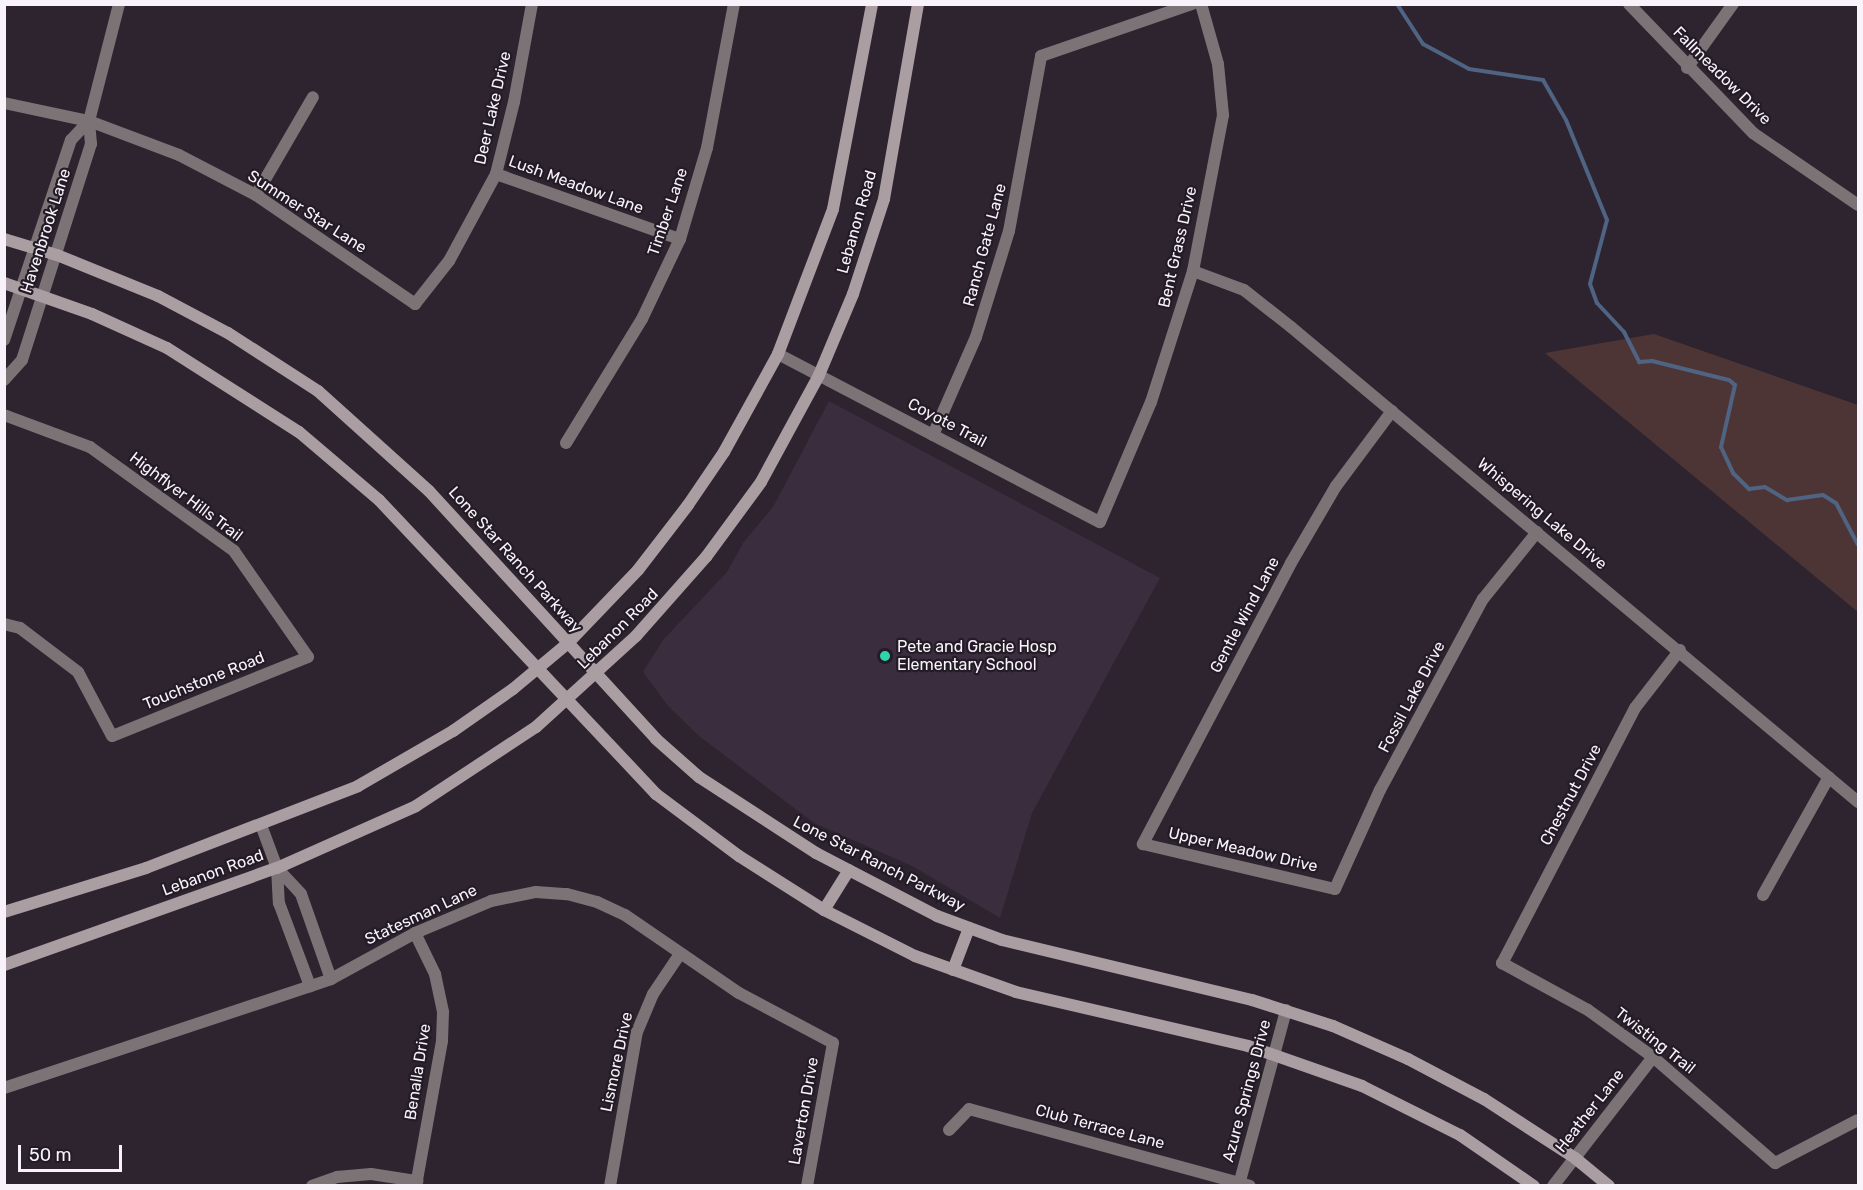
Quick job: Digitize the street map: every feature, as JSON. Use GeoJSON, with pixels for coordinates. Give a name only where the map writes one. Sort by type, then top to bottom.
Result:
{"type":"FeatureCollection","features":[{"type":"Feature","properties":{"kind":"main road","name":"Lebanon Road"},"geometry":{"type":"LineString","coordinates":[[4,912],[146,868],[325,801],[395,767],[538,670],[568,643],[638,570],[688,505],[724,452],[778,354],[833,209],[872,4]]}},
{"type":"Feature","properties":{"kind":"main road","name":"Lebanon Road"},"geometry":{"type":"LineString","coordinates":[[4,965],[277,868],[416,806],[495,756],[566,701],[597,675],[671,599],[732,524],[787,439],[819,375],[853,294],[884,199],[918,4]]}},
{"type":"Feature","properties":{"kind":"main road","name":"Lone Star Ranch Parkway"},"geometry":{"type":"LineString","coordinates":[[4,238],[57,255],[193,314],[318,391],[429,490],[656,739],[699,777],[793,839],[849,870],[969,928],[1059,957],[1286,1010],[1408,1059],[1484,1099],[1575,1158],[1609,1185]]}},
{"type":"Feature","properties":{"kind":"main road"},"geometry":{"type":"LineString","coordinates":[[4,283],[43,296],[167,348],[299,432],[379,500],[656,794],[732,851],[824,910],[953,970],[1016,993],[1274,1054],[1362,1086],[1429,1119],[1534,1185]]}},
{"type":"Feature","properties":{"kind":"main road"},"geometry":{"type":"LineString","coordinates":[[824,910],[849,870]]}},
{"type":"Feature","properties":{"kind":"main road"},"geometry":{"type":"LineString","coordinates":[[953,970],[969,928]]}},
{"type":"Feature","properties":{"kind":"street","name":"Havenbrook Lane"},"geometry":{"type":"LineString","coordinates":[[4,380],[22,360],[91,144],[89,121],[119,4]]}},
{"type":"Feature","properties":{"kind":"street","name":"Deer Lake Drive"},"geometry":{"type":"LineString","coordinates":[[415,304],[449,261],[496,174],[514,102],[532,4]]}},
{"type":"Feature","properties":{"kind":"street","name":"Timber Lane"},"geometry":{"type":"LineString","coordinates":[[566,443],[642,320],[680,239],[707,148],[734,4]]}},
{"type":"Feature","properties":{"kind":"street","name":"Ranch Gate Lane"},"geometry":{"type":"LineString","coordinates":[[933,435],[976,337],[1009,231],[1041,56],[1192,4]]}},
{"type":"Feature","properties":{"kind":"street","name":"Bent Grass Drive"},"geometry":{"type":"LineString","coordinates":[[1100,522],[1158,383],[1193,271],[1222,115],[1218,64],[1201,4]]}},
{"type":"Feature","properties":{"kind":"street","name":"Fallmeadow Drive"},"geometry":{"type":"LineString","coordinates":[[1629,4],[1687,68],[1753,133],[1858,205]]}},
{"type":"Feature","properties":{"kind":"street"},"geometry":{"type":"LineString","coordinates":[[1687,68],[1733,4]]}},
{"type":"Feature","properties":{"kind":"street"},"geometry":{"type":"LineString","coordinates":[[256,195],[313,97]]}},
{"type":"Feature","properties":{"kind":"street","name":"Summer Star Lane"},"geometry":{"type":"LineString","coordinates":[[4,103],[89,121],[179,155],[256,195],[415,304]]}},
{"type":"Feature","properties":{"kind":"street","name":"Havenbrook Lane"},"geometry":{"type":"LineString","coordinates":[[4,340],[37,248],[71,140],[89,121]]}},
{"type":"Feature","properties":{"kind":"street","name":"Lush Meadow Lane"},"geometry":{"type":"LineString","coordinates":[[496,174],[680,239]]}},
{"type":"Feature","properties":{"kind":"street","name":"Whispering Lake Drive"},"geometry":{"type":"LineString","coordinates":[[1193,271],[1244,290],[1680,650],[1858,802]]}},
{"type":"Feature","properties":{"kind":"street","name":"Coyote Trail"},"geometry":{"type":"LineString","coordinates":[[778,354],[1100,522]]}},
{"type":"Feature","properties":{"kind":"street","name":"Gentle Wind Lane"},"geometry":{"type":"LineString","coordinates":[[1143,844],[1290,563],[1336,486],[1392,411]]}},
{"type":"Feature","properties":{"kind":"street","name":"Highflyer Hills Trail"},"geometry":{"type":"LineString","coordinates":[[4,415],[90,447],[234,551],[308,657]]}},
{"type":"Feature","properties":{"kind":"street","name":"Fossil Lake Drive"},"geometry":{"type":"LineString","coordinates":[[1335,889],[1380,790],[1483,599],[1537,532]]}},
{"type":"Feature","properties":{"kind":"street","name":"Touchstone Road"},"geometry":{"type":"LineString","coordinates":[[4,624],[20,628],[78,672],[112,735],[308,657]]}},
{"type":"Feature","properties":{"kind":"street","name":"Chestnut Drive"},"geometry":{"type":"LineString","coordinates":[[1502,963],[1635,708],[1680,650]]}},
{"type":"Feature","properties":{"kind":"street"},"geometry":{"type":"LineString","coordinates":[[1763,895],[1829,777]]}},
{"type":"Feature","properties":{"kind":"street"},"geometry":{"type":"LineString","coordinates":[[261,825],[277,868],[279,903],[310,987]]}},
{"type":"Feature","properties":{"kind":"street","name":"Upper Meadow Drive"},"geometry":{"type":"LineString","coordinates":[[1143,844],[1335,889]]}},
{"type":"Feature","properties":{"kind":"street"},"geometry":{"type":"LineString","coordinates":[[277,868],[301,894],[331,979]]}},
{"type":"Feature","properties":{"kind":"street","name":"Statesman Lane"},"geometry":{"type":"LineString","coordinates":[[4,1088],[142,1039],[310,987],[331,979],[415,933],[490,900],[521,893],[552,892],[611,908],[770,1011],[833,1043]]}},
{"type":"Feature","properties":{"kind":"street","name":"Benalla Drive"},"geometry":{"type":"LineString","coordinates":[[415,933],[435,974],[443,1011],[442,1041],[416,1183]]}},
{"type":"Feature","properties":{"kind":"street","name":"Lismore Drive"},"geometry":{"type":"LineString","coordinates":[[610,1185],[637,1032],[653,994],[680,954]]}},
{"type":"Feature","properties":{"kind":"street","name":"Twisting Trail"},"geometry":{"type":"LineString","coordinates":[[1502,963],[1588,1010],[1653,1057],[1775,1163],[1858,1120]]}},
{"type":"Feature","properties":{"kind":"street","name":"Azure Springs Drive"},"geometry":{"type":"LineString","coordinates":[[1245,1183],[1286,1010]]}},
{"type":"Feature","properties":{"kind":"street","name":"Laverton Drive"},"geometry":{"type":"LineString","coordinates":[[807,1185],[833,1043]]}},
{"type":"Feature","properties":{"kind":"street","name":"Heather Lane"},"geometry":{"type":"LineString","coordinates":[[1553,1185],[1653,1057]]}},
{"type":"Feature","properties":{"kind":"street","name":"Club Terrace Lane"},"geometry":{"type":"LineString","coordinates":[[949,1130],[969,1109],[1245,1183]]}},
{"type":"Feature","properties":{"kind":"street"},"geometry":{"type":"LineString","coordinates":[[312,1185],[337,1177],[371,1174],[416,1183]]}},
{"type":"Feature","properties":{"kind":"shaded area"},"geometry":{"type":"Polygon","coordinates":[[[1654,334],[1858,405],[1858,612],[1545,353],[1654,334]]]}},
{"type":"Feature","properties":{"kind":"shaded area","name":"Pete and Gracie Hosp Elementary School"},"geometry":{"type":"Polygon","coordinates":[[[829,401],[1160,578],[1032,813],[1000,918],[912,866],[814,823],[699,736],[668,706],[643,672],[663,640],[727,572],[743,543],[773,507],[829,401]]]}},
{"type":"Feature","properties":{"kind":"waterway"},"geometry":{"type":"LineString","coordinates":[[1397,4],[1423,44],[1469,69],[1543,80],[1566,120],[1607,220],[1590,284],[1597,303],[1624,332],[1639,362],[1652,361],[1729,380],[1735,385],[1721,447],[1733,473],[1749,489],[1765,487],[1787,500],[1823,495],[1836,503],[1858,545]]}},
{"type":"Feature","properties":{"kind":"place","name":"Pete and Gracie Hosp Elementary School"},"geometry":{"type":"Point","coordinates":[885,656]}}]}
